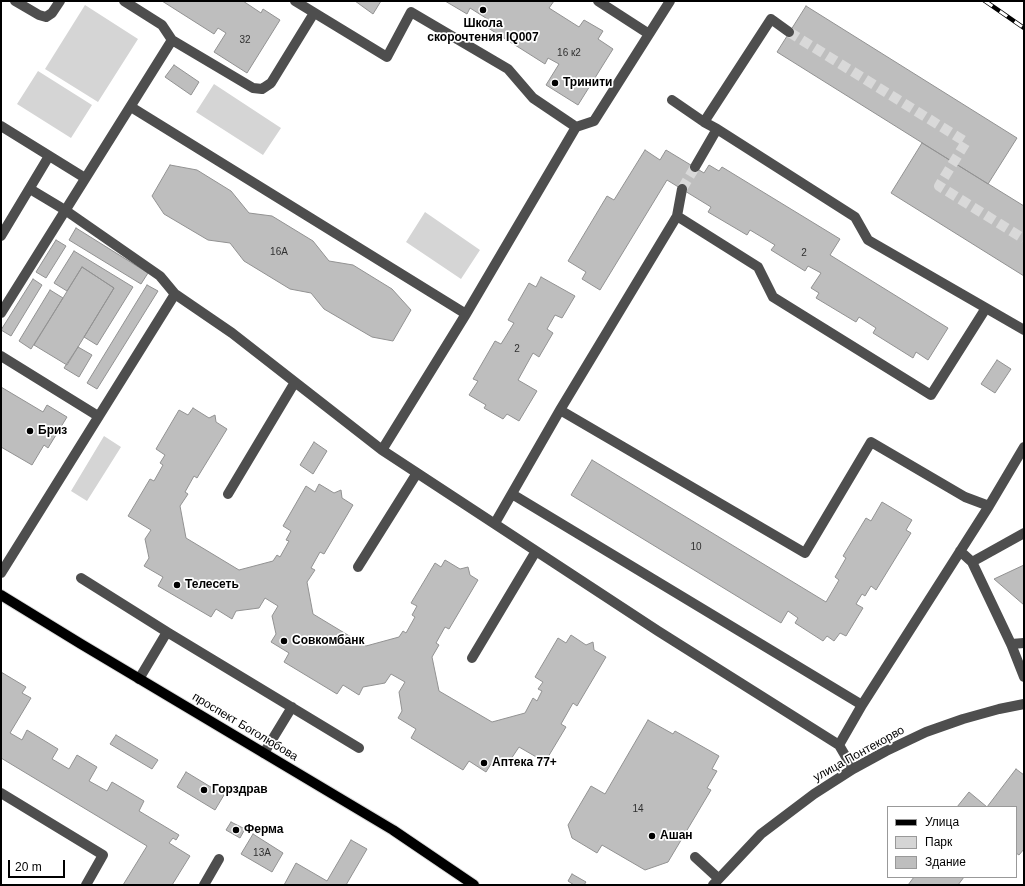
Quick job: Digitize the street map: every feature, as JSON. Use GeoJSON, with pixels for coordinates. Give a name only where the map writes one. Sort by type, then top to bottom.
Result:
{"type":"FeatureCollection","features":[{"type":"Feature","properties":{"kind":"main road","name":"проспект Боголюбова"},"geometry":{"type":"LineString","coordinates":[[1,595],[139,679],[394,830],[474,885]]}},
{"type":"Feature","properties":{"kind":"street"},"geometry":{"type":"LineString","coordinates":[[15,1],[39,15],[46,17],[52,13],[60,1]]}},
{"type":"Feature","properties":{"kind":"street"},"geometry":{"type":"LineString","coordinates":[[124,1],[162,25],[172,40],[253,88],[262,89],[271,83],[314,13]]}},
{"type":"Feature","properties":{"kind":"street"},"geometry":{"type":"LineString","coordinates":[[295,1],[387,57],[411,12],[508,69],[533,98],[576,127]]}},
{"type":"Feature","properties":{"kind":"street"},"geometry":{"type":"LineString","coordinates":[[598,1],[650,34]]}},
{"type":"Feature","properties":{"kind":"street"},"geometry":{"type":"LineString","coordinates":[[382,450],[466,314],[576,127],[594,122],[670,1]]}},
{"type":"Feature","properties":{"kind":"street"},"geometry":{"type":"LineString","coordinates":[[704,122],[770,19],[790,32]]}},
{"type":"Feature","properties":{"kind":"street"},"geometry":{"type":"LineString","coordinates":[[1,313],[172,40]]}},
{"type":"Feature","properties":{"kind":"street"},"geometry":{"type":"LineString","coordinates":[[672,100],[704,122],[718,129],[856,217],[868,240],[1024,330]]}},
{"type":"Feature","properties":{"kind":"street"},"geometry":{"type":"LineString","coordinates":[[130,107],[466,314]]}},
{"type":"Feature","properties":{"kind":"street"},"geometry":{"type":"LineString","coordinates":[[1,126],[85,178]]}},
{"type":"Feature","properties":{"kind":"street"},"geometry":{"type":"LineString","coordinates":[[695,167],[718,129]]}},
{"type":"Feature","properties":{"kind":"street"},"geometry":{"type":"LineString","coordinates":[[1,236],[50,156]]}},
{"type":"Feature","properties":{"kind":"street"},"geometry":{"type":"LineString","coordinates":[[30,189],[65,210],[160,276],[175,294],[232,334],[382,450],[658,631],[838,745],[853,769]]}},
{"type":"Feature","properties":{"kind":"street"},"geometry":{"type":"LineString","coordinates":[[495,523],[560,410],[676,216],[682,189]]}},
{"type":"Feature","properties":{"kind":"street"},"geometry":{"type":"LineString","coordinates":[[676,216],[758,267],[773,297],[931,395],[986,308]]}},
{"type":"Feature","properties":{"kind":"street"},"geometry":{"type":"LineString","coordinates":[[1,573],[175,294]]}},
{"type":"Feature","properties":{"kind":"street"},"geometry":{"type":"LineString","coordinates":[[1,356],[98,416]]}},
{"type":"Feature","properties":{"kind":"street"},"geometry":{"type":"LineString","coordinates":[[228,494],[295,382]]}},
{"type":"Feature","properties":{"kind":"street"},"geometry":{"type":"LineString","coordinates":[[560,410],[805,553],[871,442],[965,496],[989,506]]}},
{"type":"Feature","properties":{"kind":"street"},"geometry":{"type":"LineString","coordinates":[[838,745],[989,506],[1024,447]]}},
{"type":"Feature","properties":{"kind":"street"},"geometry":{"type":"LineString","coordinates":[[358,567],[417,473]]}},
{"type":"Feature","properties":{"kind":"street"},"geometry":{"type":"LineString","coordinates":[[512,494],[862,705]]}},
{"type":"Feature","properties":{"kind":"street"},"geometry":{"type":"LineString","coordinates":[[972,562],[1024,533]]}},
{"type":"Feature","properties":{"kind":"street"},"geometry":{"type":"LineString","coordinates":[[472,658],[536,551]]}},
{"type":"Feature","properties":{"kind":"street"},"geometry":{"type":"LineString","coordinates":[[960,551],[972,562],[1011,644],[1024,677]]}},
{"type":"Feature","properties":{"kind":"street"},"geometry":{"type":"LineString","coordinates":[[81,578],[167,632],[359,748]]}},
{"type":"Feature","properties":{"kind":"street"},"geometry":{"type":"LineString","coordinates":[[139,679],[167,632]]}},
{"type":"Feature","properties":{"kind":"street"},"geometry":{"type":"LineString","coordinates":[[1011,644],[1024,644]]}},
{"type":"Feature","properties":{"kind":"street","name":"улица Понтекорво"},"geometry":{"type":"LineString","coordinates":[[716,882],[761,834],[814,794],[853,769],[926,732],[992,711],[1024,704]]}},
{"type":"Feature","properties":{"kind":"street"},"geometry":{"type":"LineString","coordinates":[[264,753],[292,707]]}},
{"type":"Feature","properties":{"kind":"street"},"geometry":{"type":"LineString","coordinates":[[1,793],[103,855],[86,885]]}},
{"type":"Feature","properties":{"kind":"street"},"geometry":{"type":"LineString","coordinates":[[695,857],[716,882]]}},
{"type":"Feature","properties":{"kind":"street"},"geometry":{"type":"LineString","coordinates":[[204,885],[219,859]]}},
{"type":"Feature","properties":{"kind":"green space"},"geometry":{"type":"Polygon","coordinates":[[[85,5],[138,39],[98,102],[45,69],[85,5]]]}},
{"type":"Feature","properties":{"kind":"green space"},"geometry":{"type":"Polygon","coordinates":[[[38,71],[92,105],[71,138],[17,104],[38,71]]]}},
{"type":"Feature","properties":{"kind":"green space"},"geometry":{"type":"Polygon","coordinates":[[[214,84],[281,128],[263,155],[196,112],[214,84]]]}},
{"type":"Feature","properties":{"kind":"green space"},"geometry":{"type":"Polygon","coordinates":[[[425,212],[480,250],[461,279],[406,242],[425,212]]]}},
{"type":"Feature","properties":{"kind":"green space"},"geometry":{"type":"Polygon","coordinates":[[[104,436],[121,447],[87,501],[71,491],[104,436]]]}},
{"type":"Feature","properties":{"kind":"building"},"geometry":{"type":"Polygon","coordinates":[[[162,1],[243,1],[261,13],[263,9],[280,20],[247,73],[214,52],[226,33],[218,28],[214,34],[162,1]]]}},
{"type":"Feature","properties":{"kind":"building"},"geometry":{"type":"Polygon","coordinates":[[[355,1],[381,1],[373,14],[355,1]]]}},
{"type":"Feature","properties":{"kind":"building"},"geometry":{"type":"Polygon","coordinates":[[[445,1],[554,1],[549,8],[579,27],[584,20],[603,31],[598,39],[613,49],[578,105],[546,85],[559,64],[548,58],[545,64],[485,26],[489,20],[470,8],[467,14],[445,1]]]}},
{"type":"Feature","properties":{"kind":"building"},"geometry":{"type":"Polygon","coordinates":[[[806,6],[1017,138],[988,184],[777,52],[806,6]]]}},
{"type":"Feature","properties":{"kind":"building"},"geometry":{"type":"Polygon","coordinates":[[[174,65],[199,82],[191,95],[165,77],[174,65]]]}},
{"type":"Feature","properties":{"kind":"building"},"geometry":{"type":"Polygon","coordinates":[[[922,143],[1024,206],[1024,276],[891,193],[922,143]]]}},
{"type":"Feature","properties":{"kind":"building"},"geometry":{"type":"Polygon","coordinates":[[[645,150],[660,160],[666,150],[704,173],[709,165],[719,171],[722,167],[840,239],[830,255],[948,328],[928,360],[916,352],[913,358],[873,333],[876,328],[859,317],[856,322],[816,298],[819,293],[811,288],[821,273],[808,266],[805,271],[771,250],[775,245],[750,230],[747,235],[708,212],[711,207],[667,180],[600,290],[582,279],[586,272],[568,261],[607,196],[614,200],[645,150]]]}},
{"type":"Feature","properties":{"kind":"building"},"geometry":{"type":"Polygon","coordinates":[[[170,165],[197,170],[231,191],[249,213],[272,216],[313,241],[329,261],[353,265],[392,289],[411,310],[393,341],[372,337],[324,309],[311,293],[290,289],[244,261],[230,243],[208,240],[164,214],[152,196],[170,165]]]}},
{"type":"Feature","properties":{"kind":"building"},"geometry":{"type":"Polygon","coordinates":[[[76,228],[148,273],[141,284],[69,240],[76,228]]]}},
{"type":"Feature","properties":{"kind":"building"},"geometry":{"type":"Polygon","coordinates":[[[56,240],[66,246],[46,278],[36,272],[56,240]]]}},
{"type":"Feature","properties":{"kind":"building"},"geometry":{"type":"Polygon","coordinates":[[[74,251],[133,287],[97,345],[84,337],[114,288],[82,267],[67,291],[54,283],[74,251]]]}},
{"type":"Feature","properties":{"kind":"building"},"geometry":{"type":"Polygon","coordinates":[[[82,267],[114,288],[67,365],[34,345],[82,267]]]}},
{"type":"Feature","properties":{"kind":"building"},"geometry":{"type":"Polygon","coordinates":[[[541,277],[575,296],[562,318],[555,315],[547,329],[553,333],[539,357],[533,353],[518,380],[537,391],[519,421],[507,414],[503,419],[484,408],[486,405],[469,395],[478,381],[473,379],[495,341],[501,344],[514,323],[508,320],[529,283],[536,287],[541,277]]]}},
{"type":"Feature","properties":{"kind":"building"},"geometry":{"type":"Polygon","coordinates":[[[33,279],[42,285],[11,336],[1,330],[33,279]]]}},
{"type":"Feature","properties":{"kind":"building"},"geometry":{"type":"Polygon","coordinates":[[[147,285],[158,291],[97,389],[87,383],[147,285]]]}},
{"type":"Feature","properties":{"kind":"building"},"geometry":{"type":"Polygon","coordinates":[[[50,290],[63,298],[31,349],[19,341],[50,290]]]}},
{"type":"Feature","properties":{"kind":"building"},"geometry":{"type":"Polygon","coordinates":[[[78,347],[92,355],[79,377],[64,368],[78,347]]]}},
{"type":"Feature","properties":{"kind":"building"},"geometry":{"type":"Polygon","coordinates":[[[997,360],[1011,369],[995,393],[981,384],[997,360]]]}},
{"type":"Feature","properties":{"kind":"building","name":"Бриз"},"geometry":{"type":"Polygon","coordinates":[[[1,387],[43,412],[47,405],[67,417],[48,448],[44,445],[32,465],[1,447],[1,387]]]}},
{"type":"Feature","properties":{"kind":"building"},"geometry":{"type":"Polygon","coordinates":[[[193,408],[209,418],[215,415],[216,422],[227,429],[197,478],[194,476],[185,492],[188,494],[180,506],[186,538],[239,570],[273,561],[277,555],[280,557],[289,541],[286,540],[291,531],[283,526],[306,486],[315,492],[319,484],[334,493],[341,490],[342,498],[353,505],[324,554],[320,552],[311,568],[315,570],[307,582],[313,614],[366,646],[399,637],[403,631],[406,633],[415,617],[412,615],[417,606],[411,603],[435,563],[441,567],[445,560],[460,569],[468,567],[470,575],[478,580],[449,629],[445,627],[436,643],[439,645],[432,657],[439,691],[492,722],[525,713],[533,698],[537,701],[542,691],[538,689],[543,682],[535,677],[558,638],[566,643],[571,635],[586,645],[593,642],[594,650],[606,657],[577,706],[573,703],[561,724],[566,727],[545,762],[519,747],[511,759],[491,764],[486,772],[469,761],[463,770],[411,738],[416,729],[398,718],[402,711],[399,692],[405,682],[391,674],[385,683],[363,687],[359,695],[343,685],[337,694],[284,662],[289,653],[271,642],[276,634],[272,616],[278,606],[265,598],[259,608],[236,611],[232,619],[216,609],[211,617],[158,586],[163,577],[144,566],[149,558],[145,539],[151,530],[128,516],[150,479],[154,481],[163,465],[160,463],[165,455],[156,449],[179,410],[188,415],[193,408]]]}},
{"type":"Feature","properties":{"kind":"building"},"geometry":{"type":"Polygon","coordinates":[[[314,442],[327,451],[313,474],[300,465],[314,442]]]}},
{"type":"Feature","properties":{"kind":"building"},"geometry":{"type":"Polygon","coordinates":[[[592,460],[826,602],[839,580],[835,577],[846,558],[843,556],[866,518],[871,521],[882,502],[912,520],[906,530],[911,533],[876,590],[871,586],[865,596],[862,594],[856,604],[863,608],[846,636],[840,633],[834,641],[827,636],[823,641],[795,623],[798,618],[788,611],[781,623],[571,495],[592,460]]]}},
{"type":"Feature","properties":{"kind":"building"},"geometry":{"type":"Polygon","coordinates":[[[1024,565],[1024,605],[994,579],[1024,565]]]}},
{"type":"Feature","properties":{"kind":"building"},"geometry":{"type":"Polygon","coordinates":[[[1,672],[26,687],[22,693],[31,698],[10,733],[22,740],[27,730],[58,749],[52,759],[69,769],[77,755],[97,767],[89,781],[107,791],[112,782],[144,801],[139,811],[179,835],[176,840],[173,838],[169,843],[190,856],[172,885],[123,885],[147,846],[1,758],[1,672]]]}},
{"type":"Feature","properties":{"kind":"building"},"geometry":{"type":"Polygon","coordinates":[[[648,720],[673,734],[675,731],[719,756],[712,769],[717,771],[707,788],[711,790],[668,862],[645,870],[602,845],[597,853],[572,838],[568,825],[591,786],[605,794],[648,720]]]}},
{"type":"Feature","properties":{"kind":"building"},"geometry":{"type":"Polygon","coordinates":[[[116,735],[158,760],[152,769],[110,744],[116,735]]]}},
{"type":"Feature","properties":{"kind":"building"},"geometry":{"type":"Polygon","coordinates":[[[1016,769],[1024,775],[1024,849],[1019,855],[1017,854],[1017,806],[988,806],[1016,769]]]}},
{"type":"Feature","properties":{"kind":"building"},"geometry":{"type":"Polygon","coordinates":[[[186,772],[224,795],[215,810],[177,787],[186,772]]]}},
{"type":"Feature","properties":{"kind":"building"},"geometry":{"type":"Polygon","coordinates":[[[969,792],[986,806],[958,806],[969,792]]]}},
{"type":"Feature","properties":{"kind":"building"},"geometry":{"type":"Polygon","coordinates":[[[231,822],[245,829],[240,838],[226,830],[231,822]]]}},
{"type":"Feature","properties":{"kind":"building"},"geometry":{"type":"Polygon","coordinates":[[[253,834],[283,853],[272,872],[241,854],[253,834]]]}},
{"type":"Feature","properties":{"kind":"building"},"geometry":{"type":"Polygon","coordinates":[[[351,840],[367,849],[346,885],[284,885],[296,863],[327,881],[351,840]]]}},
{"type":"Feature","properties":{"kind":"building"},"geometry":{"type":"Polygon","coordinates":[[[572,874],[586,882],[584,885],[574,885],[568,881],[572,874]]]}},
{"type":"Feature","properties":{"kind":"building"},"geometry":{"type":"Polygon","coordinates":[[[913,878],[963,878],[958,885],[908,885],[913,878]]]}},
{"type":"Feature","properties":{"kind":"tunnel"},"geometry":{"type":"LineString","coordinates":[[789,32],[966,142],[939,186],[1024,239]]}},
{"type":"Feature","properties":{"kind":"tunnel"},"geometry":{"type":"LineString","coordinates":[[682,189],[695,167]]}},
{"type":"Feature","properties":{"kind":"railway"},"geometry":{"type":"LineString","coordinates":[[985,1],[1024,28]]}},
{"type":"Feature","properties":{"kind":"place","name":"Школа скорочтения IQ007"},"geometry":{"type":"Point","coordinates":[483,10]}},
{"type":"Feature","properties":{"kind":"place","name":"Тринити"},"geometry":{"type":"Point","coordinates":[555,83]}},
{"type":"Feature","properties":{"kind":"place","name":"Бриз"},"geometry":{"type":"Point","coordinates":[30,431]}},
{"type":"Feature","properties":{"kind":"place","name":"Телесеть"},"geometry":{"type":"Point","coordinates":[177,585]}},
{"type":"Feature","properties":{"kind":"place","name":"Совкомбанк"},"geometry":{"type":"Point","coordinates":[284,641]}},
{"type":"Feature","properties":{"kind":"place","name":"Аптека 77+"},"geometry":{"type":"Point","coordinates":[484,763]}},
{"type":"Feature","properties":{"kind":"place","name":"Горздрав"},"geometry":{"type":"Point","coordinates":[204,790]}},
{"type":"Feature","properties":{"kind":"place","name":"Ферма"},"geometry":{"type":"Point","coordinates":[236,830]}},
{"type":"Feature","properties":{"kind":"place","name":"Ашан"},"geometry":{"type":"Point","coordinates":[652,836]}}]}
